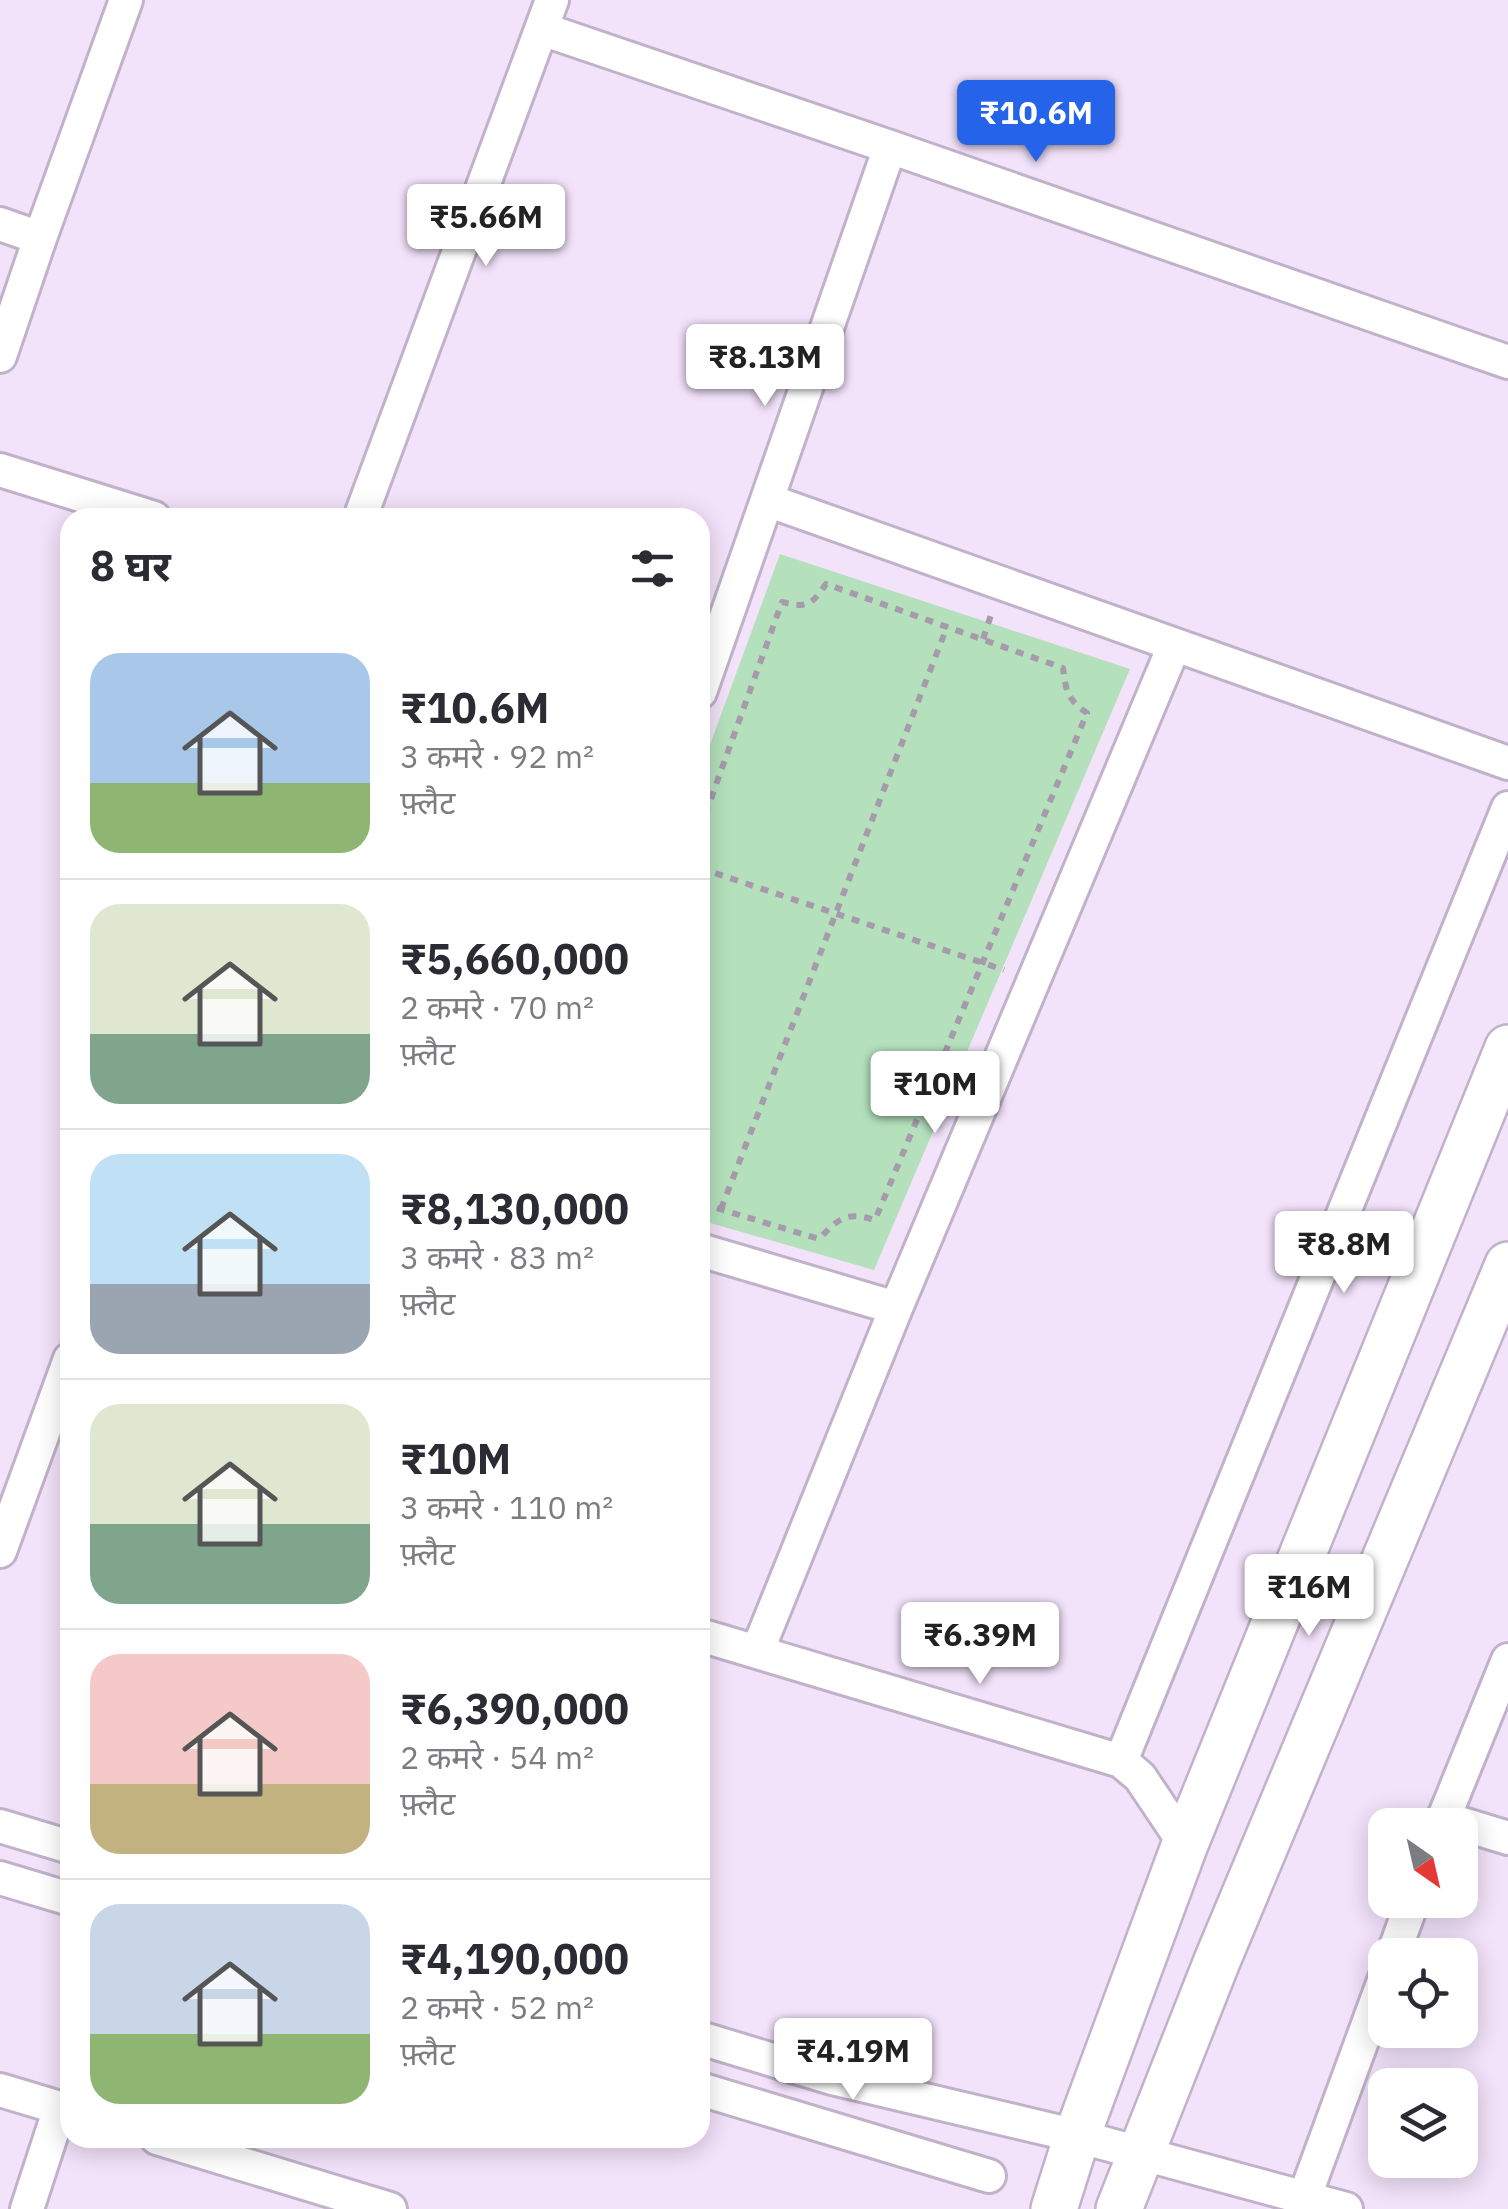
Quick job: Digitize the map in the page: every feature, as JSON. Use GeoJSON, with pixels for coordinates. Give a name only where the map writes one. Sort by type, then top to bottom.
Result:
{"type":"FeatureCollection","features":[{"type":"Feature","properties":{"kind":"street"},"geometry":{"type":"LineString","coordinates":[[0,356],[126,0]]}},
{"type":"Feature","properties":{"kind":"street"},"geometry":{"type":"LineString","coordinates":[[364,508],[547,15],[890,147],[1508,362]]}},
{"type":"Feature","properties":{"kind":"street"},"geometry":{"type":"LineString","coordinates":[[710,663],[890,147]]}},
{"type":"Feature","properties":{"kind":"street"},"geometry":{"type":"LineString","coordinates":[[0,224],[40,238]]}},
{"type":"Feature","properties":{"kind":"street"},"geometry":{"type":"LineString","coordinates":[[0,470],[122,508]]}},
{"type":"Feature","properties":{"kind":"street"},"geometry":{"type":"LineString","coordinates":[[767,500],[1508,763]]}},
{"type":"Feature","properties":{"kind":"street"},"geometry":{"type":"LineString","coordinates":[[757,1652],[896,1308],[1174,646]]}},
{"type":"Feature","properties":{"kind":"street"},"geometry":{"type":"LineString","coordinates":[[1121,1762],[1508,808]]}},
{"type":"Feature","properties":{"kind":"street"},"geometry":{"type":"LineString","coordinates":[[1054,2209],[1077,2136],[1185,1844],[1508,1048]]}},
{"type":"Feature","properties":{"kind":"street"},"geometry":{"type":"LineString","coordinates":[[710,1253],[896,1308]]}},
{"type":"Feature","properties":{"kind":"street"},"geometry":{"type":"LineString","coordinates":[[1119,2209],[1224,1943],[1508,1265]]}},
{"type":"Feature","properties":{"kind":"street"},"geometry":{"type":"LineString","coordinates":[[0,1551],[57,1440]]}},
{"type":"Feature","properties":{"kind":"street"},"geometry":{"type":"LineString","coordinates":[[710,1638],[1121,1762],[1140,1778],[1185,1844]]}},
{"type":"Feature","properties":{"kind":"street"},"geometry":{"type":"LineString","coordinates":[[1448,1808],[1508,1660]]}},
{"type":"Feature","properties":{"kind":"street"},"geometry":{"type":"LineString","coordinates":[[0,1826],[60,1844]]}},
{"type":"Feature","properties":{"kind":"street"},"geometry":{"type":"LineString","coordinates":[[1478,1831],[1508,1838]]}},
{"type":"Feature","properties":{"kind":"street"},"geometry":{"type":"LineString","coordinates":[[0,1878],[60,1897]]}},
{"type":"Feature","properties":{"kind":"street"},"geometry":{"type":"LineString","coordinates":[[1305,2196],[1368,2024]]}},
{"type":"Feature","properties":{"kind":"street"},"geometry":{"type":"LineString","coordinates":[[710,2041],[832,2078],[1077,2136],[1346,2209]]}},
{"type":"Feature","properties":{"kind":"street"},"geometry":{"type":"LineString","coordinates":[[0,2090],[60,2108]]}},
{"type":"Feature","properties":{"kind":"street"},"geometry":{"type":"LineString","coordinates":[[710,2093],[989,2176]]}},
{"type":"Feature","properties":{"kind":"street"},"geometry":{"type":"LineString","coordinates":[[28,2209],[60,2123]]}},
{"type":"Feature","properties":{"kind":"street"},"geometry":{"type":"LineString","coordinates":[[190,2148],[390,2209]]}},
{"type":"Feature","properties":{"kind":"path"},"geometry":{"type":"LineString","coordinates":[[710,800],[782,602],[802,606],[812,602],[826,584],[1064,668],[1066,692],[1087,712],[874,1220],[857,1214],[846,1216],[819,1239],[710,1206]]}},
{"type":"Feature","properties":{"kind":"path"},"geometry":{"type":"LineString","coordinates":[[721,1209],[946,627]]}},
{"type":"Feature","properties":{"kind":"path"},"geometry":{"type":"LineString","coordinates":[[710,871],[1034,980]]}},
{"type":"Feature","properties":{"kind":"green space"},"geometry":{"type":"Polygon","coordinates":[[[780,554],[1130,669],[874,1270],[710,1223],[710,745],[780,554]]]}}]}
